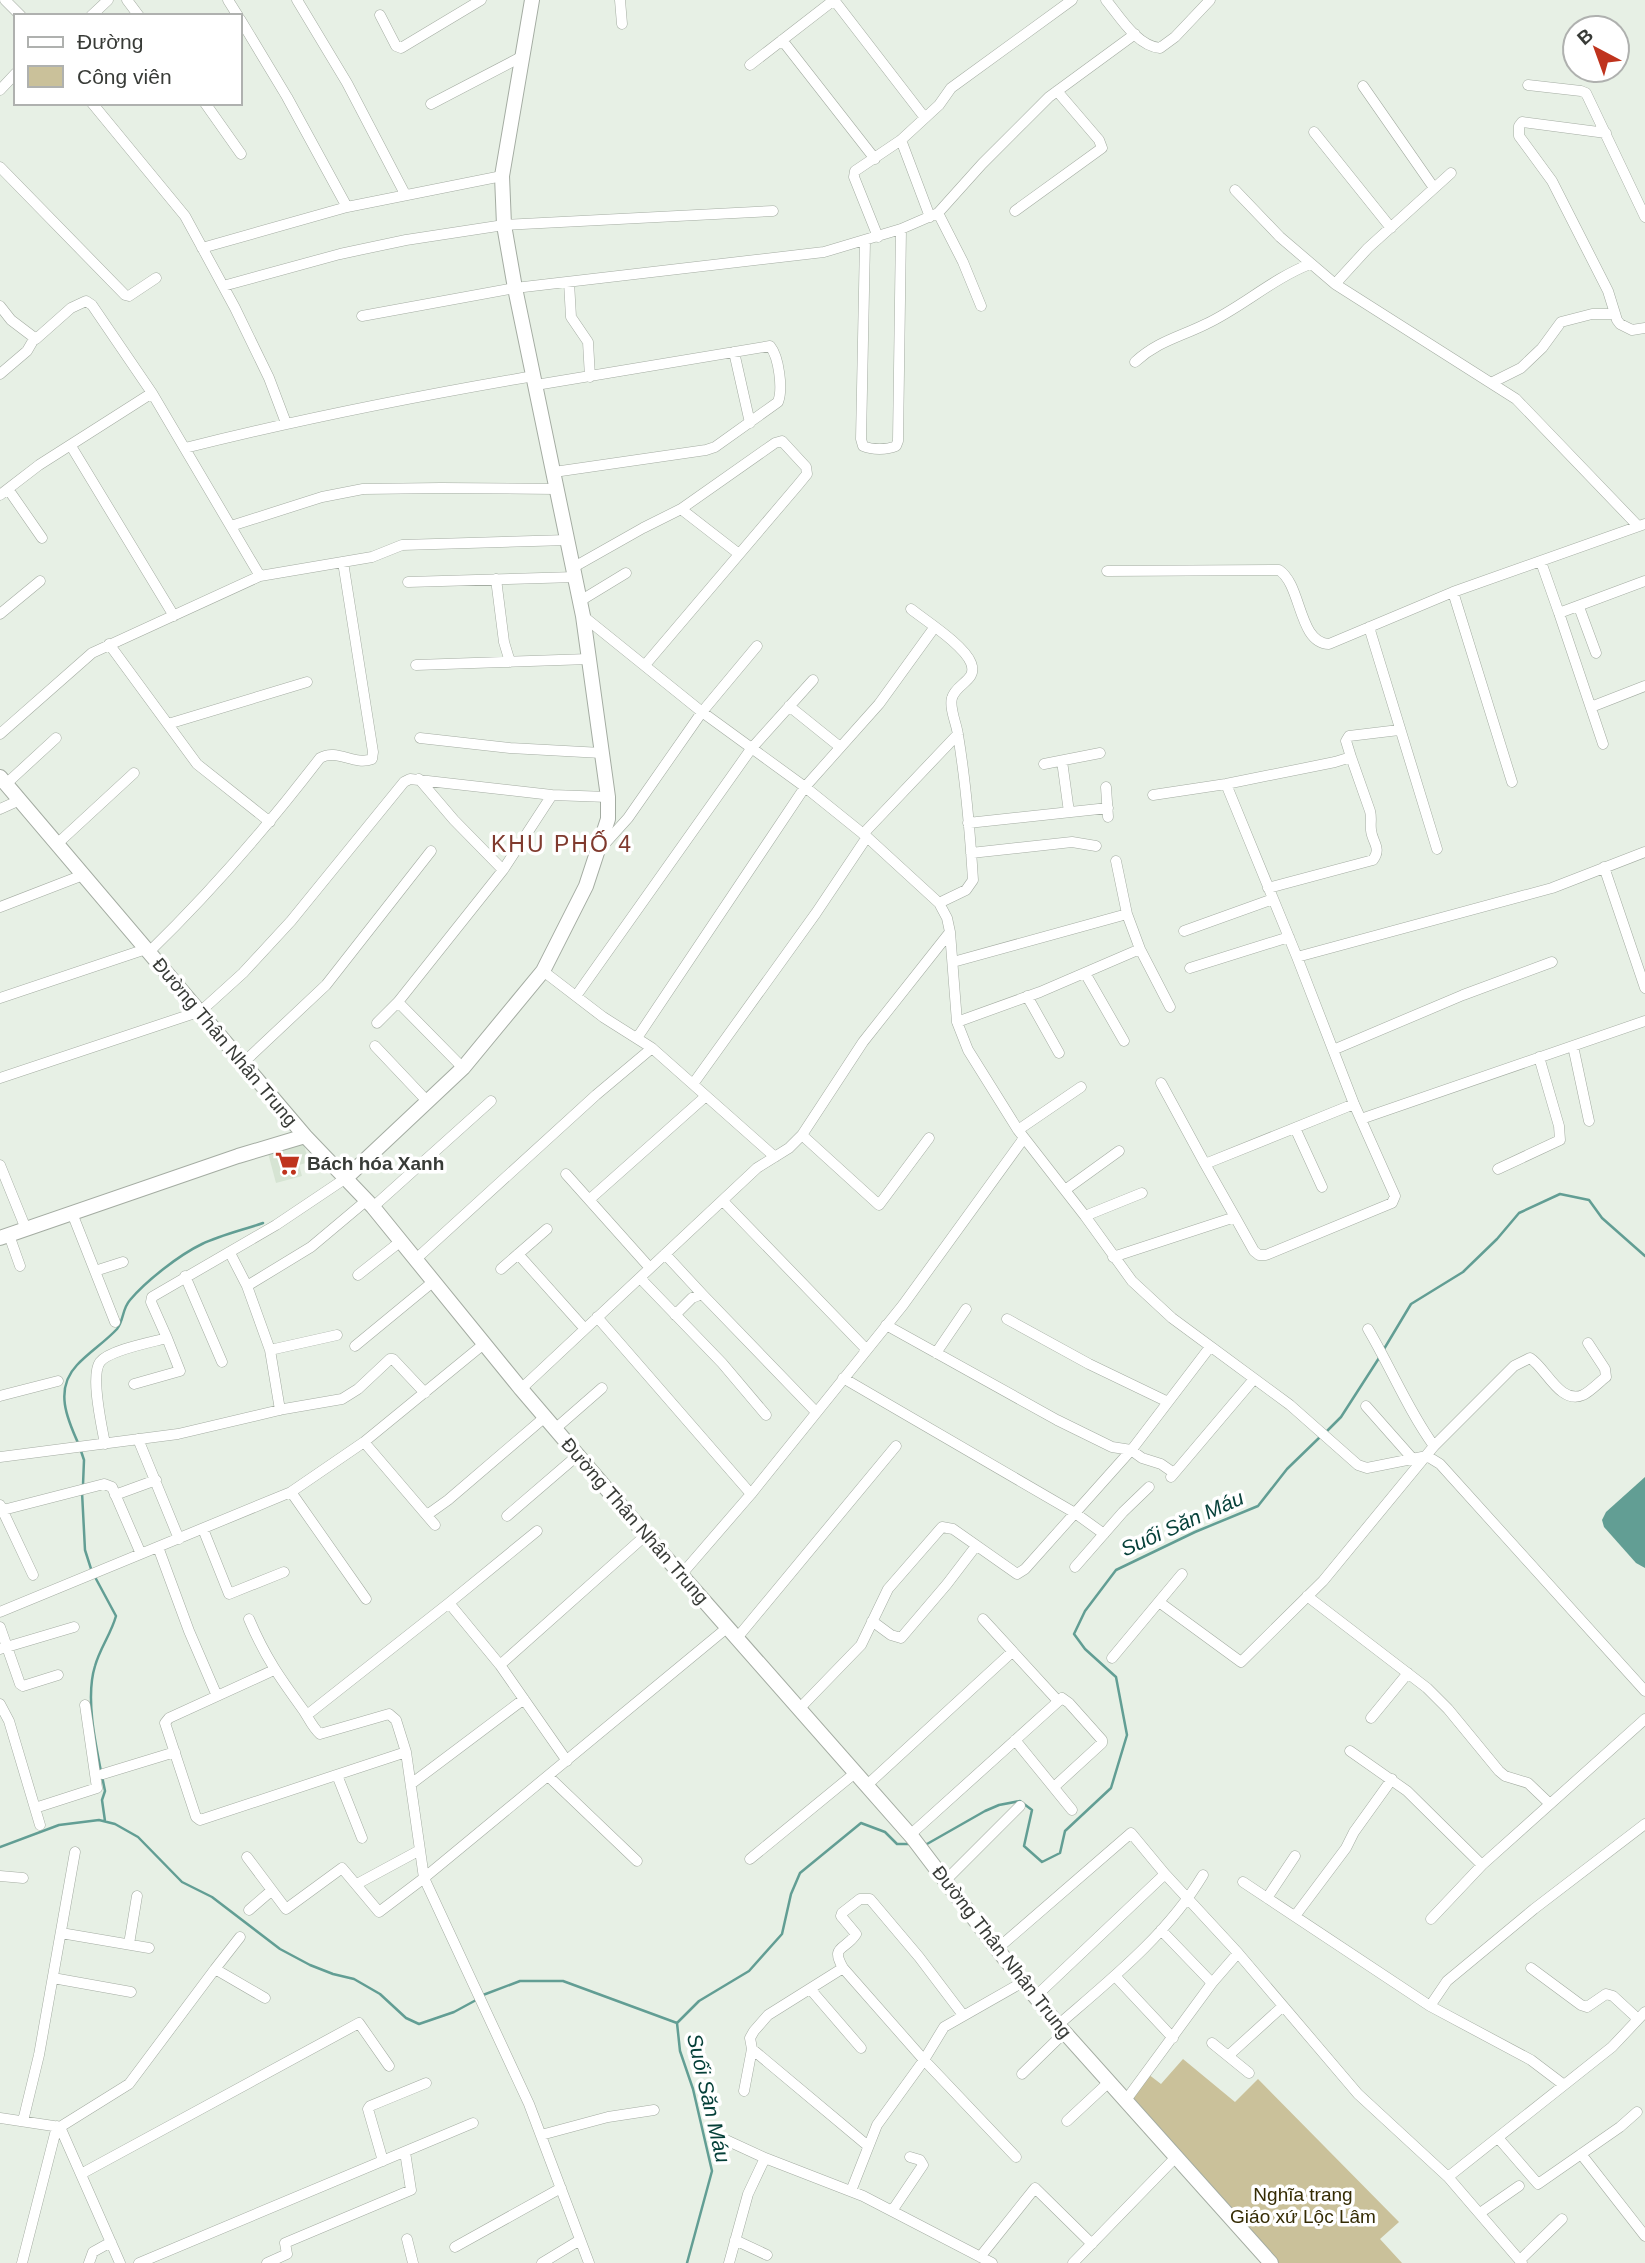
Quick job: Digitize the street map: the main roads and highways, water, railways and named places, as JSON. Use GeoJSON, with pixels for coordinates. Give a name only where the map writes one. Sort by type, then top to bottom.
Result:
{"type":"FeatureCollection","features":[{"type":"Feature","properties":{"kind":"water"},"geometry":{"type":"Polygon","coordinates":[[[1645,1477],[1645,1568],[1636,1563],[1604,1527],[1602,1520],[1606,1512],[1645,1477]]]}},
{"type":"Feature","properties":{"kind":"waterway","name":"Suối Săn Máu"},"geometry":{"type":"LineString","coordinates":[[1384,1349],[1411,1304],[1463,1272],[1519,1213],[1560,1194],[1589,1200],[1602,1218],[1645,1256]]}},
{"type":"Feature","properties":{"kind":"waterway"},"geometry":{"type":"LineString","coordinates":[[79,1445],[67,1415],[64,1394],[66,1384],[77,1365],[117,1329],[130,1300],[163,1269],[193,1249],[263,1223]]}},
{"type":"Feature","properties":{"kind":"waterway","name":"Suối Săn Máu"},"geometry":{"type":"LineString","coordinates":[[1326,1432],[1341,1417],[1379,1358]]}},
{"type":"Feature","properties":{"kind":"waterway","name":"Suối Săn Máu"},"geometry":{"type":"LineString","coordinates":[[923,1844],[985,1811],[1020,1801],[1032,1810],[1024,1846],[1042,1862],[1060,1853],[1065,1831],[1111,1788],[1127,1735],[1116,1677],[1085,1649],[1074,1634],[1085,1611],[1116,1570],[1195,1532],[1258,1506],[1287,1469],[1321,1436]]}},
{"type":"Feature","properties":{"kind":"waterway"},"geometry":{"type":"LineString","coordinates":[[81,1451],[84,1460],[83,1485]]}},
{"type":"Feature","properties":{"kind":"waterway"},"geometry":{"type":"LineString","coordinates":[[82,1492],[85,1550],[92,1572]]}},
{"type":"Feature","properties":{"kind":"waterway"},"geometry":{"type":"LineString","coordinates":[[95,1577],[116,1616],[95,1666],[91,1695],[93,1728],[105,1791],[102,1800],[105,1821]]}},
{"type":"Feature","properties":{"kind":"waterway"},"geometry":{"type":"LineString","coordinates":[[0,1847],[59,1825],[99,1820],[115,1824],[138,1837],[182,1882],[212,1897],[280,1949],[310,1965],[354,1979],[380,1994],[406,2018],[419,2024],[454,2012],[478,1999]]}},
{"type":"Feature","properties":{"kind":"waterway","name":"Suối Săn Máu"},"geometry":{"type":"LineString","coordinates":[[687,2263],[712,2171],[693,2089],[680,2051],[677,2023],[699,2001],[749,1971],[782,1934],[791,1894],[800,1873],[861,1823],[885,1832],[897,1844],[909,1844]]}},
{"type":"Feature","properties":{"kind":"waterway"},"geometry":{"type":"LineString","coordinates":[[483,1995],[520,1981],[563,1981],[677,2023]]}},
{"type":"Feature","properties":{"kind":"place","name":"Bách hóa Xanh"},"geometry":{"type":"Point","coordinates":[287,1163]}},
{"type":"Feature","properties":{"kind":"district","name":"KHU PHỐ 4"},"geometry":{"type":"Point","coordinates":[562,844]}},
{"type":"Feature","properties":{"kind":"park label","name":"Nghĩa trang Giáo xứ Lộc Lâm"},"geometry":{"type":"Point","coordinates":[1303,2205]}}]}
